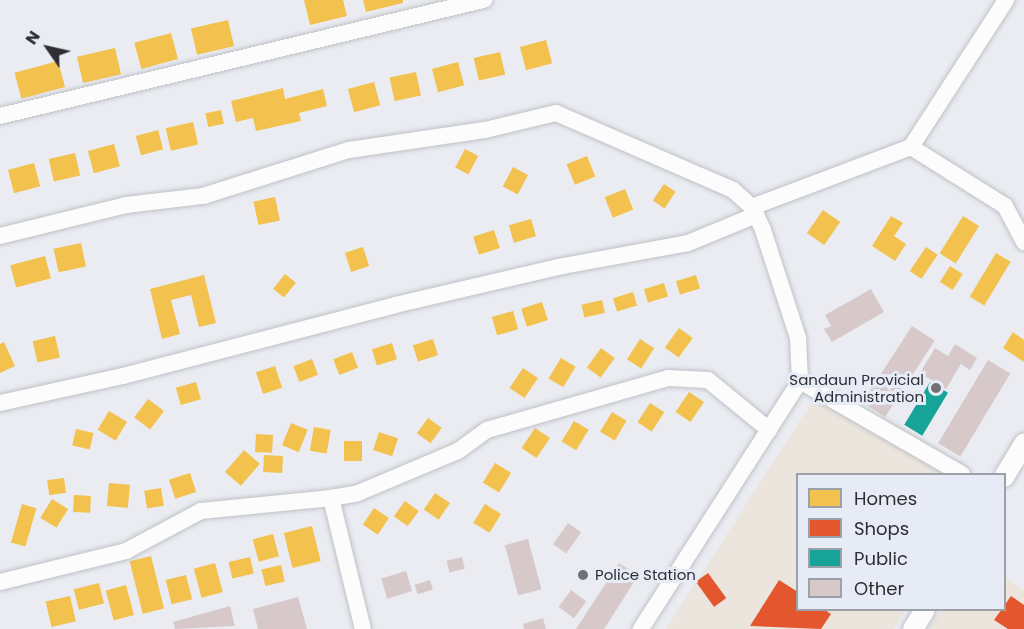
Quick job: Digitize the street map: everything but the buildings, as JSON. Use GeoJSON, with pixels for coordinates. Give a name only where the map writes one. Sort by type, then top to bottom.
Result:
{"type":"FeatureCollection","features":[{"type":"Feature","properties":{"kind":"street"},"geometry":{"type":"LineString","coordinates":[[0,116],[484,0]]}},
{"type":"Feature","properties":{"kind":"street"},"geometry":{"type":"LineString","coordinates":[[0,403],[123,376],[395,304],[563,266],[688,243],[754,211],[911,147],[1006,0]]}},
{"type":"Feature","properties":{"kind":"street"},"geometry":{"type":"LineString","coordinates":[[0,236],[126,205],[203,196],[349,150],[485,130],[556,113],[733,190],[754,211],[798,338],[800,381],[641,629]]}},
{"type":"Feature","properties":{"kind":"street"},"geometry":{"type":"LineString","coordinates":[[911,147],[1005,206],[1024,242]]}},
{"type":"Feature","properties":{"kind":"street"},"geometry":{"type":"LineString","coordinates":[[0,582],[126,551],[201,511],[358,494],[458,451],[487,430],[668,378],[708,380],[769,430]]}},
{"type":"Feature","properties":{"kind":"street"},"geometry":{"type":"LineString","coordinates":[[800,381],[960,473]]}},
{"type":"Feature","properties":{"kind":"street"},"geometry":{"type":"LineString","coordinates":[[1006,475],[1024,444]]}},
{"type":"Feature","properties":{"kind":"street"},"geometry":{"type":"LineString","coordinates":[[331,498],[363,629]]}},
{"type":"Feature","properties":{"kind":"street"},"geometry":{"type":"LineString","coordinates":[[913,629],[924,611]]}},
{"type":"Feature","properties":{"kind":"shaded area"},"geometry":{"type":"Polygon","coordinates":[[[814,399],[945,473],[796,473],[796,611],[905,611],[893,629],[666,629],[814,399]]]}},
{"type":"Feature","properties":{"kind":"shaded area"},"geometry":{"type":"Polygon","coordinates":[[[1006,578],[1024,590],[1024,629],[929,629],[940,611],[1006,611],[1006,578]]]}},
{"type":"Feature","properties":{"kind":"place","name":"Sandaun Provicial Administration"},"geometry":{"type":"Point","coordinates":[936,388]}},
{"type":"Feature","properties":{"kind":"place","name":"Police Station"},"geometry":{"type":"Point","coordinates":[583,575]}}]}
